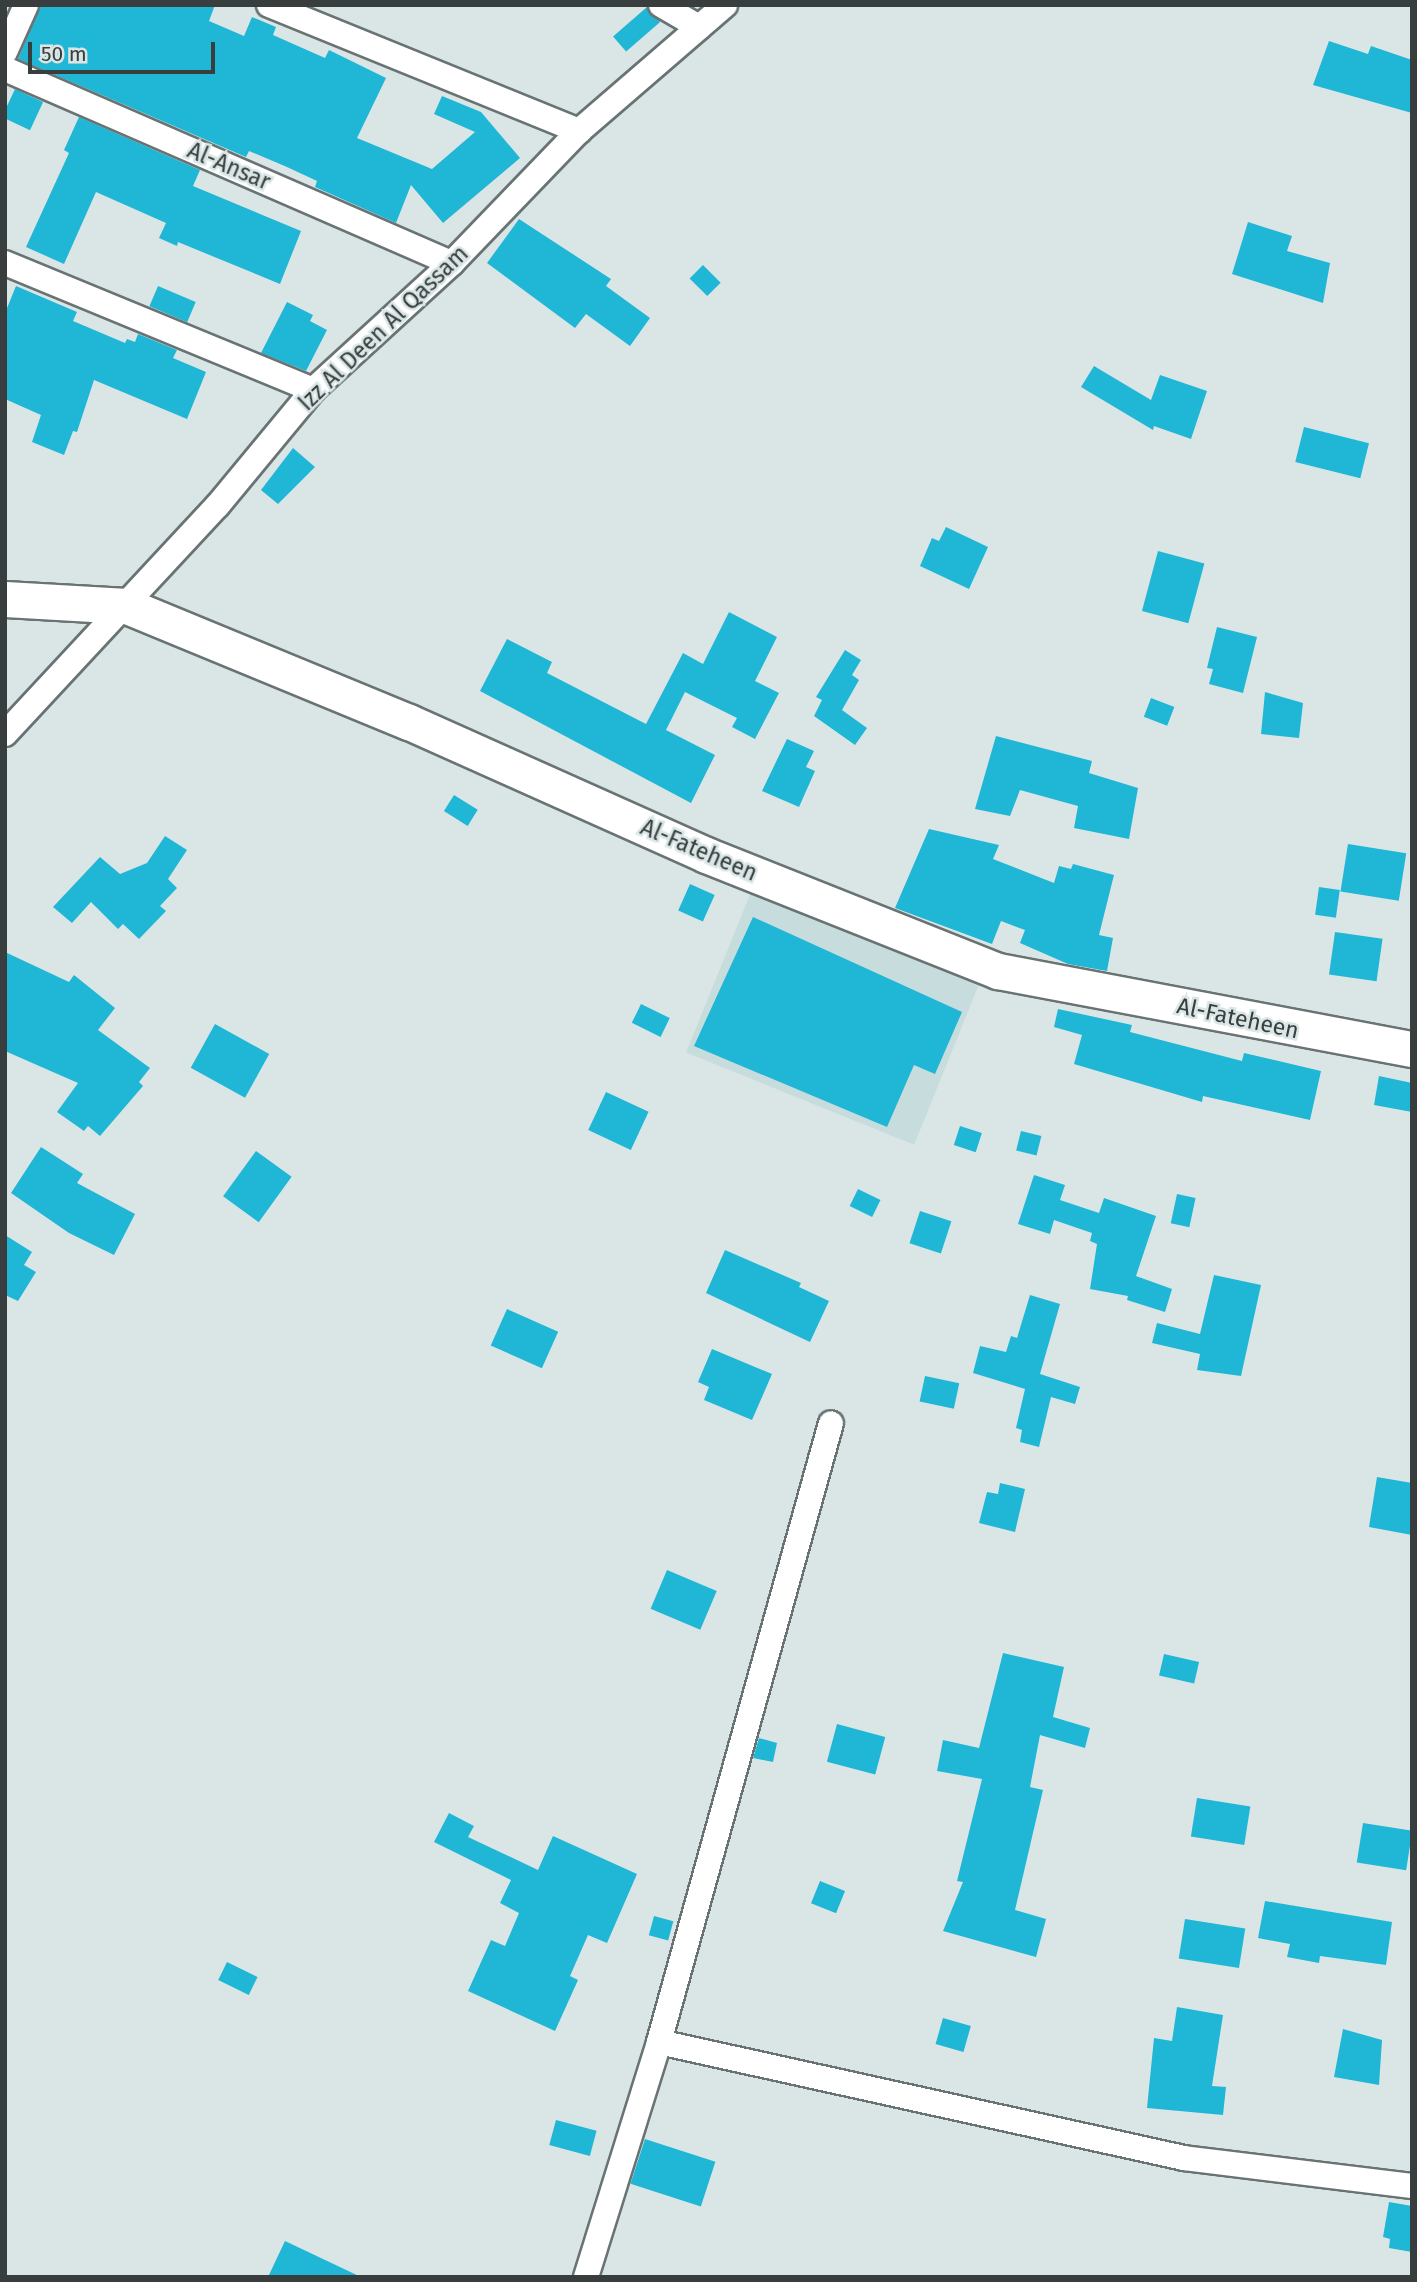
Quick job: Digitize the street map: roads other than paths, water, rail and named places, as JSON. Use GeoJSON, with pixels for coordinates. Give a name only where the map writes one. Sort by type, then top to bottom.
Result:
{"type":"FeatureCollection","features":[{"type":"Feature","properties":{"kind":"street"},"geometry":{"type":"LineString","coordinates":[[5,52],[26,5]]}},
{"type":"Feature","properties":{"kind":"street"},"geometry":{"type":"LineString","coordinates":[[269,5],[579,131]]}},
{"type":"Feature","properties":{"kind":"street"},"geometry":{"type":"LineString","coordinates":[[661,5],[699,27]]}},
{"type":"Feature","properties":{"kind":"street","name":"Izz Al Deen Al Qassam"},"geometry":{"type":"LineString","coordinates":[[5,734],[127,606],[313,390],[452,263],[579,131],[725,5]]}},
{"type":"Feature","properties":{"kind":"street","name":"Al-Ansar"},"geometry":{"type":"LineString","coordinates":[[5,69],[452,263]]}},
{"type":"Feature","properties":{"kind":"street"},"geometry":{"type":"LineString","coordinates":[[5,263],[313,390]]}},
{"type":"Feature","properties":{"kind":"street","name":"Al-Fateheen"},"geometry":{"type":"LineString","coordinates":[[5,599],[127,606],[409,722],[706,855],[998,971],[1412,1049]]}},
{"type":"Feature","properties":{"kind":"street"},"geometry":{"type":"LineString","coordinates":[[586,2277],[659,2042],[831,1423]]}},
{"type":"Feature","properties":{"kind":"street"},"geometry":{"type":"LineString","coordinates":[[659,2042],[1184,2158],[1412,2186]]}}]}
